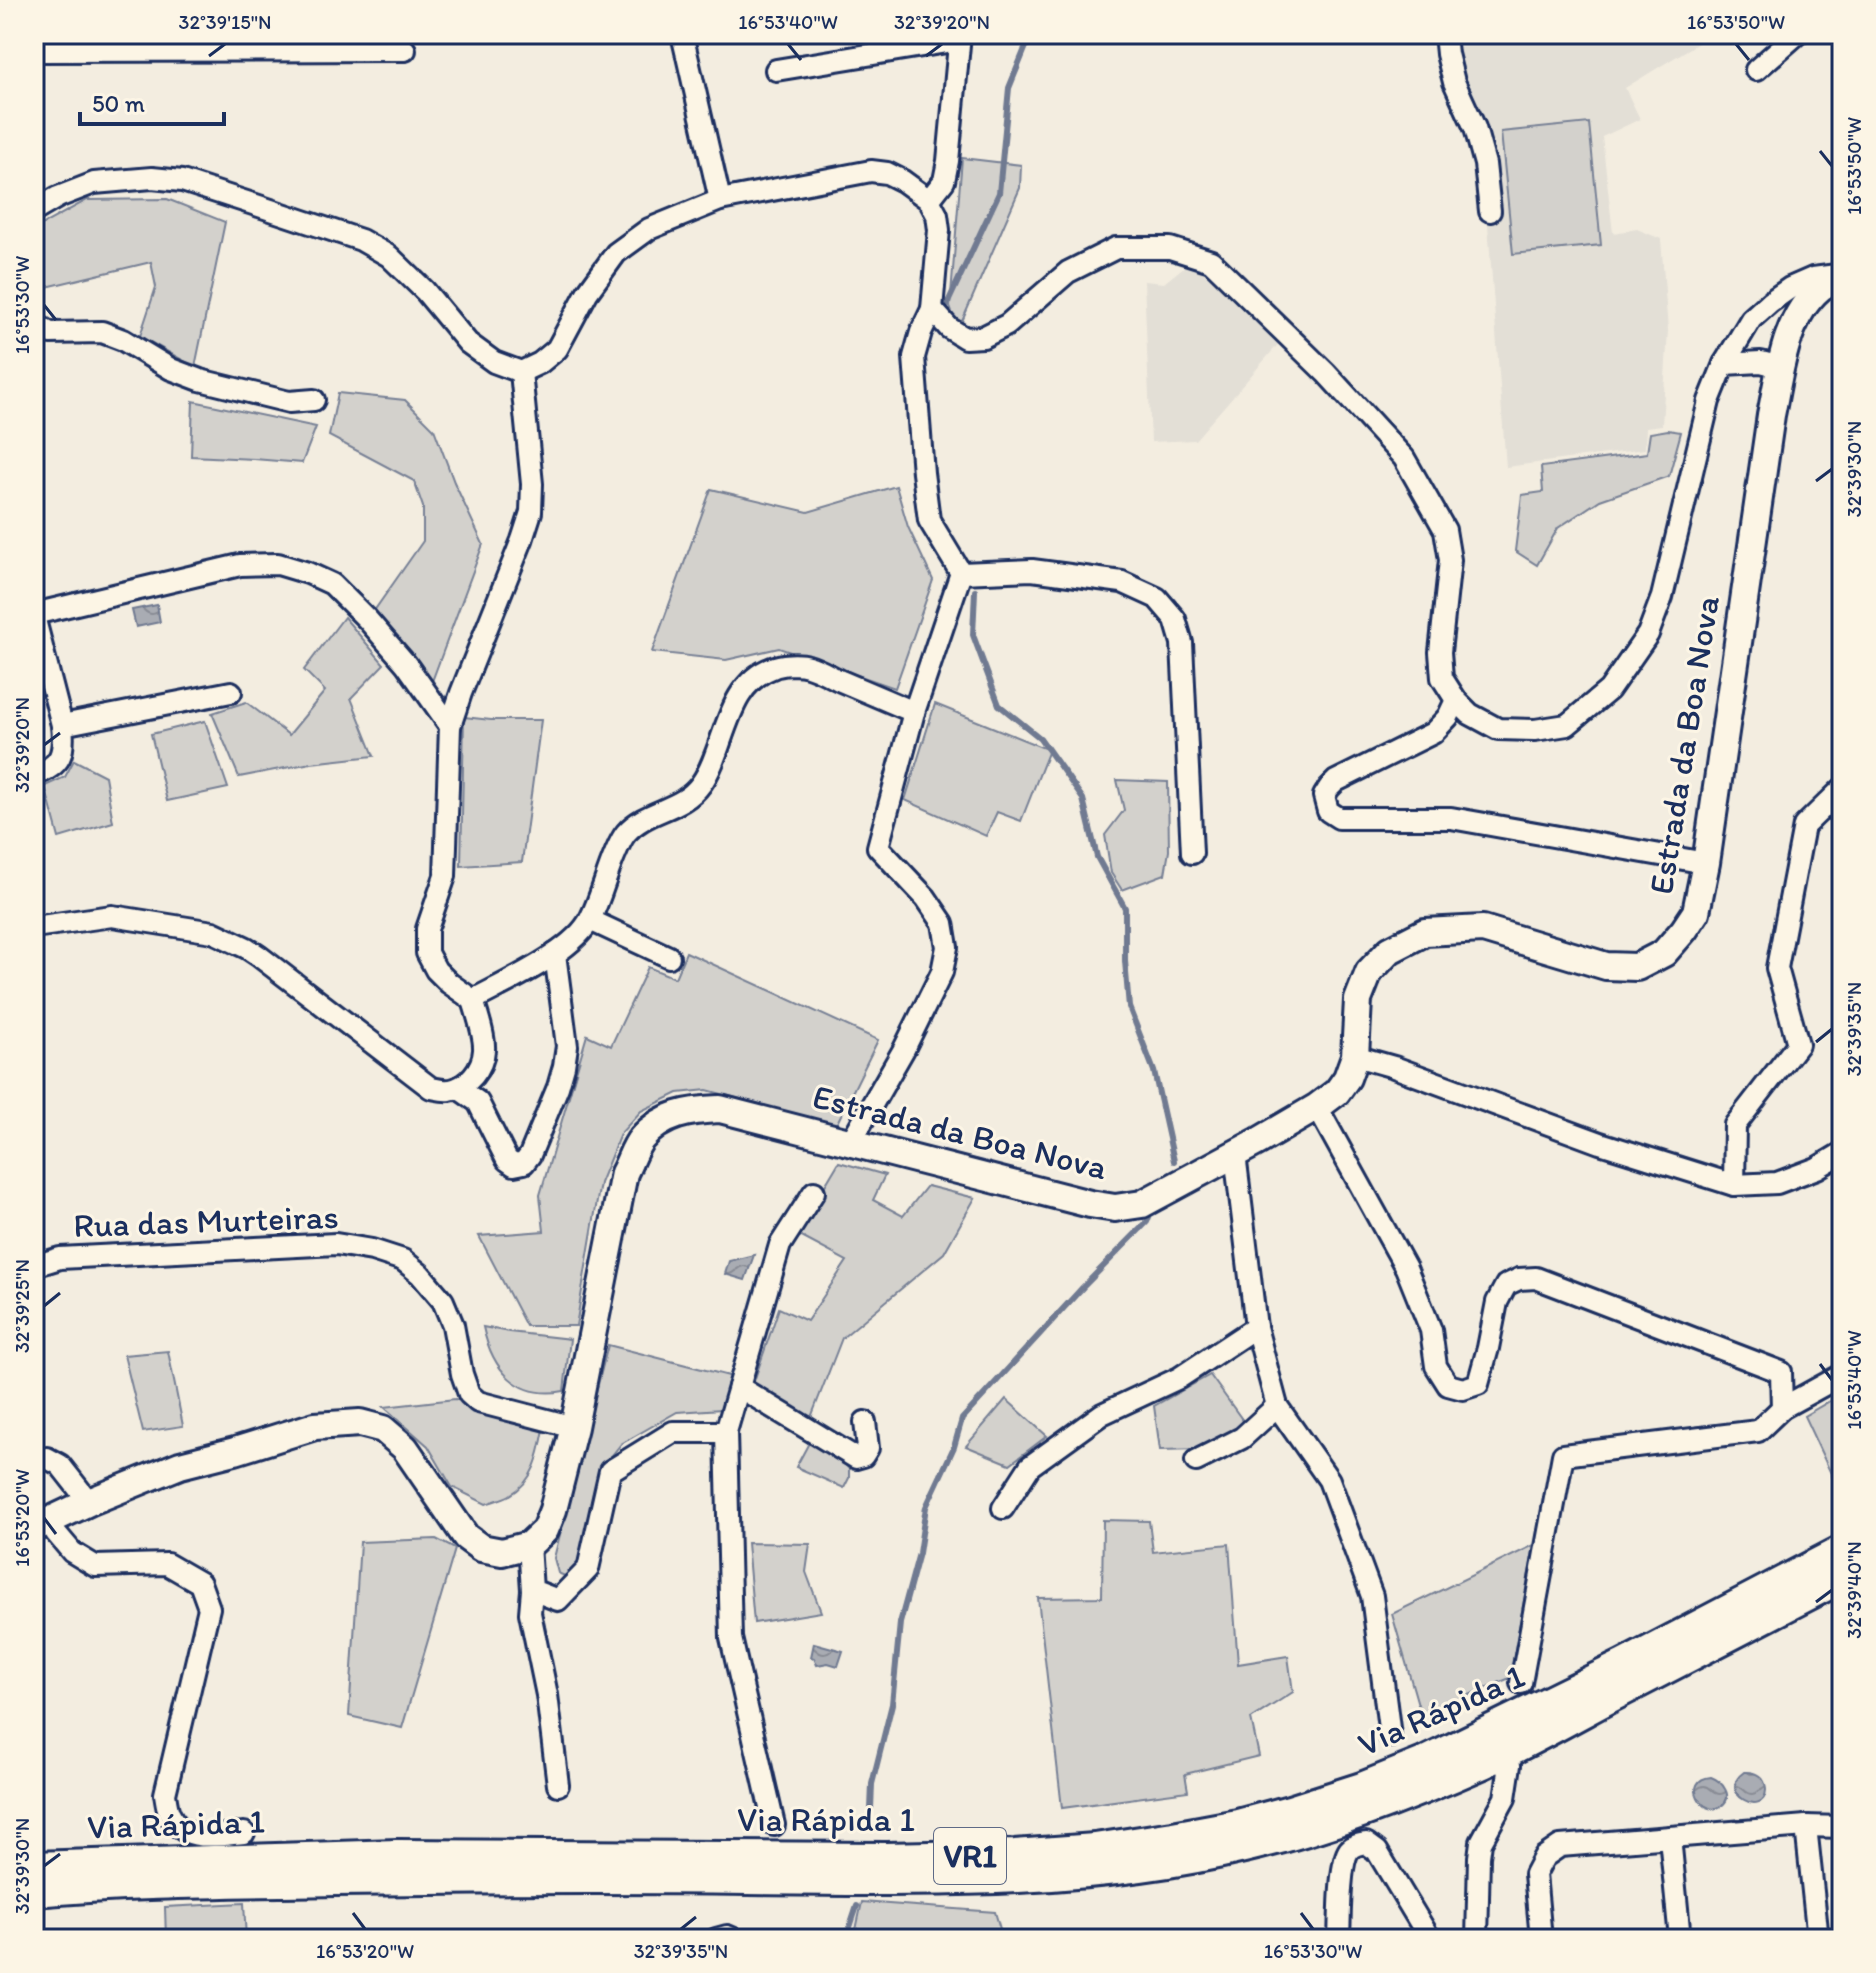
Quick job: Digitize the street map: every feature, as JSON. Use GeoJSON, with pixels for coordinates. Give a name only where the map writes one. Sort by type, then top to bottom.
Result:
{"type":"FeatureCollection","features":[{"type":"Feature","properties":{"kind":"highway","name":"Via Rápida 1"},"geometry":{"type":"LineString","coordinates":[[34,1867],[397,1855],[886,1858],[1015,1855],[1095,1849],[1173,1837],[1290,1811],[1362,1788],[1424,1763],[1622,1666],[1842,1551]]}},
{"type":"Feature","properties":{"kind":"highway","name":"Via Rápida 1"},"geometry":{"type":"LineString","coordinates":[[34,1891],[381,1879],[986,1878],[1100,1872],[1173,1862],[1301,1832],[1450,1777],[1842,1577]]}},
{"type":"Feature","properties":{"kind":"main road","name":"Estrada da Boa Nova"},"geometry":{"type":"LineString","coordinates":[[529,1545],[545,1530],[553,1510],[574,1427],[624,1173],[642,1139],[663,1121],[689,1110],[720,1109],[1090,1204],[1115,1208],[1142,1204],[1317,1107],[1337,1092],[1347,1078],[1355,1056],[1358,1000],[1369,972],[1390,950],[1425,932],[1483,929],[1606,966],[1637,967],[1664,953],[1696,912],[1706,863],[1771,415],[1786,342],[1800,311],[1821,287],[1842,275]]}},
{"type":"Feature","properties":{"kind":"main road"},"geometry":{"type":"LineString","coordinates":[[42,1524],[180,1465],[315,1426],[360,1423],[383,1429],[405,1448],[466,1537],[481,1548],[502,1552],[529,1545]]}},
{"type":"Feature","properties":{"kind":"street"},"geometry":{"type":"LineString","coordinates":[[682,34],[720,200]]}},
{"type":"Feature","properties":{"kind":"street"},"geometry":{"type":"LineString","coordinates":[[1445,34],[1454,82],[1475,128],[1485,164],[1490,211]]}},
{"type":"Feature","properties":{"kind":"street"},"geometry":{"type":"LineString","coordinates":[[1756,70],[1797,34]]}},
{"type":"Feature","properties":{"kind":"street"},"geometry":{"type":"LineString","coordinates":[[776,70],[959,37],[948,161],[944,181],[929,200]]}},
{"type":"Feature","properties":{"kind":"street"},"geometry":{"type":"LineString","coordinates":[[34,51],[405,50]]}},
{"type":"Feature","properties":{"kind":"street"},"geometry":{"type":"LineString","coordinates":[[34,211],[58,197],[94,183],[152,178],[182,181],[361,240],[389,256],[433,299],[468,343],[494,362],[521,372],[540,363],[557,349],[587,293],[616,253],[649,229],[720,200],[871,171],[887,173],[929,200],[937,215],[939,230],[932,309],[914,357],[923,473],[929,520],[961,573],[914,712],[878,847],[926,898],[943,923],[947,947],[942,972],[911,1037],[850,1143]]}},
{"type":"Feature","properties":{"kind":"street"},"geometry":{"type":"LineString","coordinates":[[932,309],[949,328],[965,338],[983,337],[1007,325],[1068,272],[1116,248],[1170,248],[1211,261],[1326,373],[1404,458],[1432,506],[1445,530],[1450,560],[1440,652],[1442,678],[1456,700],[1470,714],[1498,729],[1535,730],[1567,725],[1609,690],[1648,634],[1662,597],[1709,401],[1724,364],[1751,319],[1790,288],[1813,278],[1842,275]]}},
{"type":"Feature","properties":{"kind":"street"},"geometry":{"type":"LineString","coordinates":[[34,320],[50,333],[102,332],[123,340],[171,369],[200,380],[289,402],[314,400]]}},
{"type":"Feature","properties":{"kind":"street"},"geometry":{"type":"LineString","coordinates":[[1724,364],[1761,362],[1781,367]]}},
{"type":"Feature","properties":{"kind":"street"},"geometry":{"type":"LineString","coordinates":[[34,927],[112,916],[213,932],[259,956],[431,1088],[447,1091],[471,1079],[481,1064],[485,1048],[473,1000],[436,970],[427,953],[427,929],[445,876],[450,726],[531,512],[532,484],[521,372]]}},
{"type":"Feature","properties":{"kind":"street"},"geometry":{"type":"LineString","coordinates":[[34,775],[48,770],[63,752],[64,743],[34,615],[240,565],[278,564],[332,584],[406,664],[450,726]]}},
{"type":"Feature","properties":{"kind":"street"},"geometry":{"type":"LineString","coordinates":[[961,573],[1032,570],[1122,582],[1157,598],[1175,619],[1182,643],[1192,853]]}},
{"type":"Feature","properties":{"kind":"street"},"geometry":{"type":"LineString","coordinates":[[473,1000],[555,954],[581,933],[590,920],[623,835],[636,823],[678,805],[693,794],[703,782],[736,701],[744,688],[760,674],[774,666],[805,665],[914,712]]}},
{"type":"Feature","properties":{"kind":"street"},"geometry":{"type":"LineString","coordinates":[[62,725],[231,692]]}},
{"type":"Feature","properties":{"kind":"street"},"geometry":{"type":"LineString","coordinates":[[1456,700],[1442,725],[1433,733],[1336,781],[1324,796],[1328,811],[1339,818],[1451,818],[1706,863]]}},
{"type":"Feature","properties":{"kind":"street"},"geometry":{"type":"LineString","coordinates":[[1734,1185],[1735,1125],[1798,1044],[1777,968],[1804,826],[1842,789]]}},
{"type":"Feature","properties":{"kind":"street"},"geometry":{"type":"LineString","coordinates":[[590,920],[669,957]]}},
{"type":"Feature","properties":{"kind":"street"},"geometry":{"type":"LineString","coordinates":[[458,1088],[478,1102],[507,1160],[514,1165],[524,1163],[558,1087],[567,1046],[555,954]]}},
{"type":"Feature","properties":{"kind":"street"},"geometry":{"type":"LineString","coordinates":[[1355,1056],[1394,1067],[1600,1143],[1734,1185],[1777,1183],[1817,1168],[1842,1153]]}},
{"type":"Feature","properties":{"kind":"street"},"geometry":{"type":"LineString","coordinates":[[1317,1107],[1406,1268],[1431,1330],[1436,1366],[1448,1385],[1463,1389],[1478,1384],[1497,1302],[1506,1285],[1519,1279],[1536,1278],[1781,1372],[1782,1408]]}},
{"type":"Feature","properties":{"kind":"street"},"geometry":{"type":"LineString","coordinates":[[1235,1154],[1256,1327],[1277,1406],[1329,1480],[1372,1596],[1390,1736]]}},
{"type":"Feature","properties":{"kind":"street"},"geometry":{"type":"LineString","coordinates":[[774,1825],[731,1638],[726,1432],[780,1245],[814,1192]]}},
{"type":"Feature","properties":{"kind":"street","name":"Rua das Murteiras"},"geometry":{"type":"LineString","coordinates":[[34,1266],[60,1258],[234,1248],[336,1244],[372,1250],[403,1260],[443,1301],[453,1325],[462,1374],[469,1394],[478,1402],[574,1427]]}},
{"type":"Feature","properties":{"kind":"street"},"geometry":{"type":"LineString","coordinates":[[1003,1508],[1030,1466],[1102,1414],[1179,1378],[1256,1327]]}},
{"type":"Feature","properties":{"kind":"street"},"geometry":{"type":"LineString","coordinates":[[1521,1683],[1563,1455],[1758,1431],[1782,1408],[1842,1375]]}},
{"type":"Feature","properties":{"kind":"street"},"geometry":{"type":"LineString","coordinates":[[739,1387],[856,1458],[863,1456],[868,1448],[865,1422]]}},
{"type":"Feature","properties":{"kind":"street"},"geometry":{"type":"LineString","coordinates":[[1196,1461],[1242,1438],[1277,1406]]}},
{"type":"Feature","properties":{"kind":"street"},"geometry":{"type":"LineString","coordinates":[[532,1590],[558,1600],[588,1569],[610,1471],[673,1432],[726,1432]]}},
{"type":"Feature","properties":{"kind":"street"},"geometry":{"type":"LineString","coordinates":[[34,1461],[47,1458],[60,1465],[89,1502]]}},
{"type":"Feature","properties":{"kind":"street"},"geometry":{"type":"LineString","coordinates":[[42,1524],[72,1552],[95,1566],[167,1564],[200,1583],[209,1608],[165,1794],[169,1814],[180,1828],[194,1836],[244,1833]]}},
{"type":"Feature","properties":{"kind":"street"},"geometry":{"type":"LineString","coordinates":[[529,1545],[530,1613],[547,1695],[558,1785]]}},
{"type":"Feature","properties":{"kind":"street"},"geometry":{"type":"LineString","coordinates":[[1477,1939],[1481,1842],[1505,1798],[1510,1765]]}},
{"type":"Feature","properties":{"kind":"street"},"geometry":{"type":"LineString","coordinates":[[1541,1939],[1535,1874],[1544,1857],[1560,1846],[1806,1826],[1842,1827]]}},
{"type":"Feature","properties":{"kind":"street"},"geometry":{"type":"LineString","coordinates":[[1806,1826],[1818,1939]]}},
{"type":"Feature","properties":{"kind":"street"},"geometry":{"type":"LineString","coordinates":[[1670,1837],[1680,1939]]}},
{"type":"Feature","properties":{"kind":"street"},"geometry":{"type":"LineString","coordinates":[[1339,1939],[1343,1868],[1349,1850],[1366,1843],[1377,1851],[1430,1939]]}},
{"type":"Feature","properties":{"kind":"street"},"geometry":{"type":"LineString","coordinates":[[716,1939],[727,1936],[734,1939]]}},
{"type":"Feature","properties":{"kind":"shaded area"},"geometry":{"type":"Polygon","coordinates":[[[1455,34],[1713,34],[1625,88],[1640,119],[1602,137],[1613,233],[1637,229],[1661,239],[1668,331],[1662,425],[1646,427],[1645,449],[1506,467],[1488,225],[1473,110],[1454,57],[1455,34]]]}},
{"type":"Feature","properties":{"kind":"shaded area"},"geometry":{"type":"Polygon","coordinates":[[[1589,123],[1601,245],[1513,254],[1501,132],[1589,123]]]}},
{"type":"Feature","properties":{"kind":"shaded area"},"geometry":{"type":"Polygon","coordinates":[[[962,158],[1021,165],[1020,188],[960,326],[950,307],[962,158]]]}},
{"type":"Feature","properties":{"kind":"shaded area"},"geometry":{"type":"Polygon","coordinates":[[[167,199],[225,222],[195,367],[140,336],[156,287],[151,262],[34,290],[34,229],[87,200],[167,199]]]}},
{"type":"Feature","properties":{"kind":"shaded area"},"geometry":{"type":"Polygon","coordinates":[[[1190,262],[1281,341],[1195,440],[1151,442],[1144,281],[1164,283],[1190,262]]]}},
{"type":"Feature","properties":{"kind":"shaded area"},"geometry":{"type":"Polygon","coordinates":[[[338,393],[405,400],[434,429],[483,544],[431,684],[374,611],[423,541],[423,507],[414,481],[329,436],[338,393]]]}},
{"type":"Feature","properties":{"kind":"shaded area"},"geometry":{"type":"Polygon","coordinates":[[[193,401],[316,427],[302,463],[191,456],[193,401]]]}},
{"type":"Feature","properties":{"kind":"shaded area"},"geometry":{"type":"Polygon","coordinates":[[[1668,430],[1681,432],[1669,476],[1600,500],[1558,528],[1537,565],[1515,551],[1522,495],[1543,492],[1541,467],[1647,453],[1650,433],[1668,430]]]}},
{"type":"Feature","properties":{"kind":"shaded area"},"geometry":{"type":"Polygon","coordinates":[[[896,486],[908,527],[933,580],[895,688],[779,648],[726,660],[652,652],[711,489],[808,512],[896,486]]]}},
{"type":"Feature","properties":{"kind":"shaded area"},"geometry":{"type":"Polygon","coordinates":[[[344,617],[384,664],[351,698],[374,756],[311,763],[239,777],[212,713],[246,702],[289,735],[325,691],[304,670],[344,617]]]}},
{"type":"Feature","properties":{"kind":"shaded area"},"geometry":{"type":"Polygon","coordinates":[[[935,704],[1049,750],[1021,821],[997,812],[986,836],[905,800],[935,704]]]}},
{"type":"Feature","properties":{"kind":"shaded area"},"geometry":{"type":"Polygon","coordinates":[[[464,717],[541,720],[522,862],[461,866],[464,717]]]}},
{"type":"Feature","properties":{"kind":"shaded area"},"geometry":{"type":"Polygon","coordinates":[[[205,721],[228,788],[167,801],[151,734],[205,721]]]}},
{"type":"Feature","properties":{"kind":"shaded area"},"geometry":{"type":"Polygon","coordinates":[[[74,760],[105,776],[113,822],[59,838],[45,786],[65,777],[74,760]]]}},
{"type":"Feature","properties":{"kind":"shaded area"},"geometry":{"type":"Polygon","coordinates":[[[1117,780],[1168,782],[1169,851],[1165,874],[1122,890],[1111,873],[1105,835],[1124,810],[1117,780]]]}},
{"type":"Feature","properties":{"kind":"shaded area"},"geometry":{"type":"Polygon","coordinates":[[[686,952],[878,1040],[836,1125],[707,1090],[678,1093],[641,1111],[620,1134],[600,1183],[576,1326],[526,1326],[479,1236],[544,1231],[540,1195],[587,1035],[611,1046],[648,967],[675,978],[686,952]]]}},
{"type":"Feature","properties":{"kind":"shaded area"},"geometry":{"type":"Polygon","coordinates":[[[839,1162],[885,1175],[873,1200],[903,1216],[927,1186],[975,1198],[944,1253],[842,1338],[810,1420],[752,1387],[779,1308],[807,1321],[847,1261],[796,1234],[839,1162]]]}},
{"type":"Feature","properties":{"kind":"shaded area"},"geometry":{"type":"Polygon","coordinates":[[[483,1327],[570,1339],[564,1391],[533,1391],[509,1378],[493,1356],[483,1327]]]}},
{"type":"Feature","properties":{"kind":"shaded area"},"geometry":{"type":"Polygon","coordinates":[[[608,1345],[733,1377],[722,1409],[677,1412],[621,1444],[598,1473],[577,1568],[567,1577],[558,1573],[554,1558],[608,1345]]]}},
{"type":"Feature","properties":{"kind":"shaded area"},"geometry":{"type":"Polygon","coordinates":[[[168,1351],[183,1426],[143,1432],[124,1355],[168,1351]]]}},
{"type":"Feature","properties":{"kind":"shaded area"},"geometry":{"type":"Polygon","coordinates":[[[1210,1375],[1246,1425],[1201,1449],[1160,1450],[1154,1406],[1210,1375]]]}},
{"type":"Feature","properties":{"kind":"shaded area"},"geometry":{"type":"Polygon","coordinates":[[[1842,1394],[1842,1497],[1804,1416],[1842,1394]]]}},
{"type":"Feature","properties":{"kind":"shaded area"},"geometry":{"type":"Polygon","coordinates":[[[455,1399],[545,1424],[539,1454],[531,1473],[526,1482],[510,1495],[486,1504],[452,1487],[428,1446],[384,1407],[455,1399]]]}},
{"type":"Feature","properties":{"kind":"shaded area"},"geometry":{"type":"Polygon","coordinates":[[[1006,1399],[1047,1436],[1010,1464],[966,1446],[1006,1399]]]}},
{"type":"Feature","properties":{"kind":"shaded area"},"geometry":{"type":"Polygon","coordinates":[[[811,1439],[849,1469],[844,1488],[796,1467],[811,1439]]]}},
{"type":"Feature","properties":{"kind":"shaded area"},"geometry":{"type":"Polygon","coordinates":[[[1103,1520],[1149,1521],[1153,1552],[1229,1544],[1238,1664],[1288,1656],[1293,1692],[1251,1719],[1259,1756],[1185,1774],[1188,1791],[1062,1808],[1038,1598],[1102,1597],[1103,1520]]]}},
{"type":"Feature","properties":{"kind":"shaded area"},"geometry":{"type":"Polygon","coordinates":[[[436,1539],[455,1549],[402,1728],[349,1716],[360,1542],[436,1539]]]}},
{"type":"Feature","properties":{"kind":"shaded area"},"geometry":{"type":"Polygon","coordinates":[[[747,1543],[810,1544],[806,1572],[821,1612],[754,1623],[747,1543]]]}},
{"type":"Feature","properties":{"kind":"shaded area"},"geometry":{"type":"Polygon","coordinates":[[[1534,1545],[1510,1678],[1421,1715],[1392,1614],[1534,1545]]]}},
{"type":"Feature","properties":{"kind":"shaded area"},"geometry":{"type":"Polygon","coordinates":[[[862,1902],[995,1912],[1003,1939],[854,1939],[862,1902]]]}},
{"type":"Feature","properties":{"kind":"shaded area"},"geometry":{"type":"Polygon","coordinates":[[[244,1903],[246,1939],[166,1939],[165,1907],[244,1903]]]}},
{"type":"Feature","properties":{"kind":"water"},"geometry":{"type":"Polygon","coordinates":[[[157,605],[160,622],[136,627],[132,610],[157,605]]]}},
{"type":"Feature","properties":{"kind":"water"},"geometry":{"type":"Polygon","coordinates":[[[754,1255],[745,1280],[725,1274],[729,1261],[754,1255]]]}},
{"type":"Feature","properties":{"kind":"water"},"geometry":{"type":"Polygon","coordinates":[[[814,1643],[843,1651],[838,1666],[828,1663],[817,1665],[811,1657],[814,1643]]]}},
{"type":"Feature","properties":{"kind":"water"},"geometry":{"type":"Polygon","coordinates":[[[1744,1772],[1756,1774],[1764,1782],[1764,1798],[1758,1802],[1751,1803],[1738,1795],[1735,1788],[1737,1780],[1744,1772]]]}},
{"type":"Feature","properties":{"kind":"water"},"geometry":{"type":"Polygon","coordinates":[[[1711,1777],[1723,1786],[1727,1794],[1725,1802],[1714,1809],[1702,1803],[1696,1791],[1702,1780],[1711,1777]]]}},
{"type":"Feature","properties":{"kind":"waterway"},"geometry":{"type":"LineString","coordinates":[[944,311],[999,193],[1009,88],[1031,34]]}},
{"type":"Feature","properties":{"kind":"waterway"},"geometry":{"type":"LineString","coordinates":[[975,591],[973,635],[999,705],[1040,738],[1083,799],[1097,857],[1125,908],[1129,1007],[1154,1071],[1174,1161]]}},
{"type":"Feature","properties":{"kind":"waterway"},"geometry":{"type":"LineString","coordinates":[[871,1809],[872,1784],[892,1704],[900,1623],[919,1553],[926,1507],[954,1447],[962,1419],[1149,1217]]}},
{"type":"Feature","properties":{"kind":"waterway"},"geometry":{"type":"LineString","coordinates":[[846,1939],[857,1906]]}}]}
